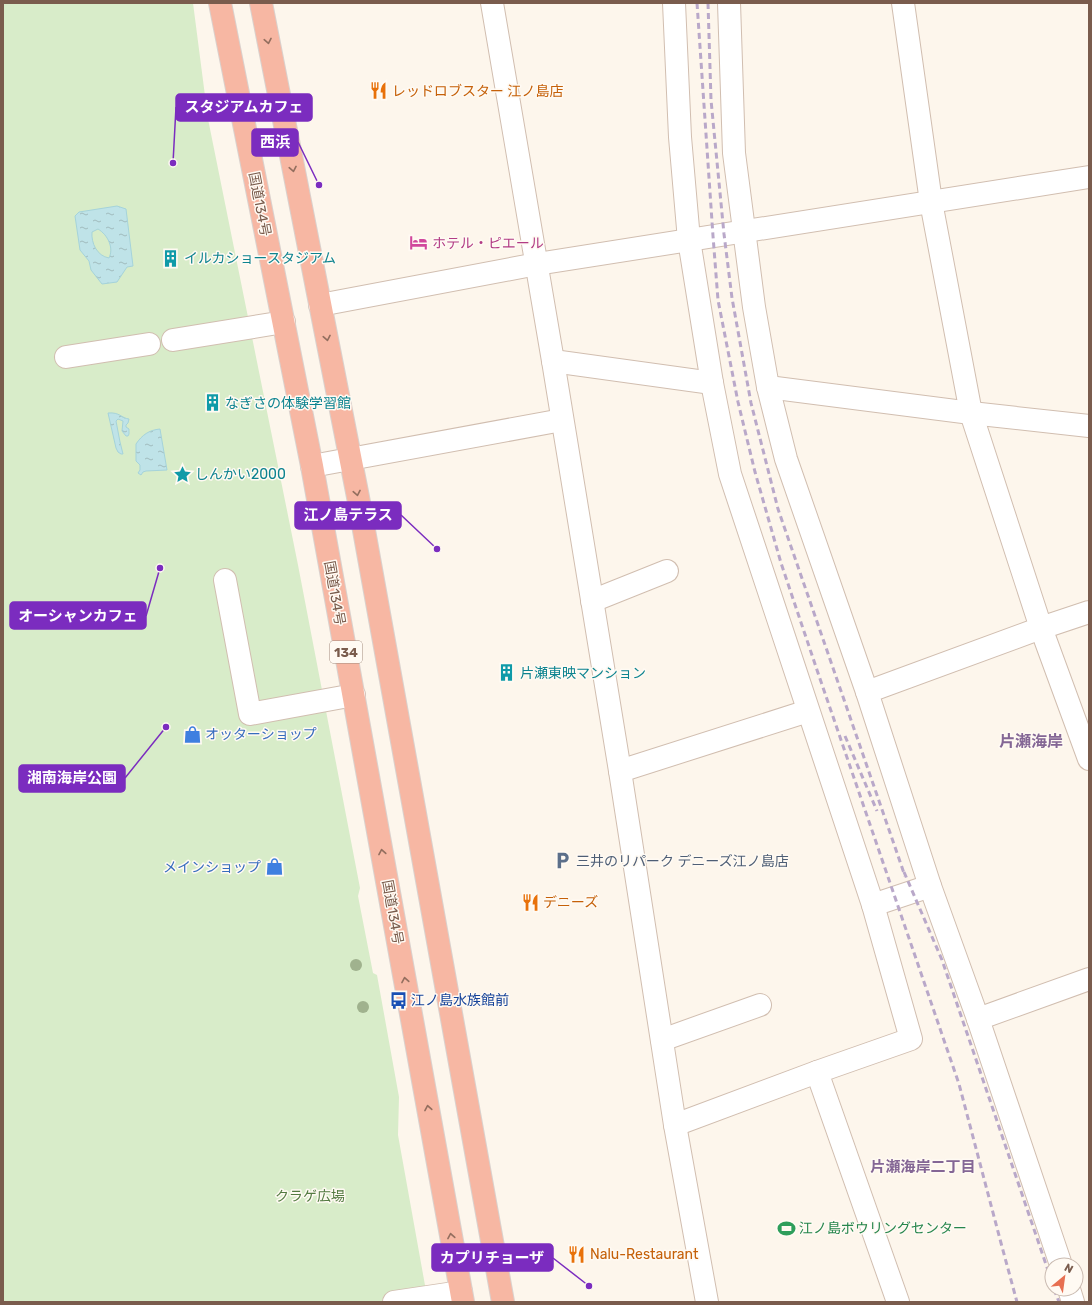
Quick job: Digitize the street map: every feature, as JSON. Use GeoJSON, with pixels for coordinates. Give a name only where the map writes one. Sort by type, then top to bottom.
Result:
{"type":"FeatureCollection","features":[{"type":"Feature","properties":{"kind":"highway","name":"国道134号"},"geometry":{"type":"LineString","coordinates":[[220,3],[312,466],[462,1297]]}},
{"type":"Feature","properties":{"kind":"highway"},"geometry":{"type":"LineString","coordinates":[[261,3],[350,459],[503,1302]]}},
{"type":"Feature","properties":{"kind":"street"},"geometry":{"type":"LineString","coordinates":[[492,3],[537,264],[620,771],[662,1040],[707,1302]]}},
{"type":"Feature","properties":{"kind":"street"},"geometry":{"type":"LineString","coordinates":[[674,3],[680,137],[689,240],[712,383],[730,474],[873,905],[911,1039],[817,1072],[676,1125]]}},
{"type":"Feature","properties":{"kind":"street"},"geometry":{"type":"LineString","coordinates":[[729,3],[734,153],[755,314],[768,387],[786,459],[867,692],[930,886],[978,1019],[1057,1257]]}},
{"type":"Feature","properties":{"kind":"street"},"geometry":{"type":"LineString","coordinates":[[903,3],[931,202],[971,413],[1041,628],[1089,759]]}},
{"type":"Feature","properties":{"kind":"street"},"geometry":{"type":"LineString","coordinates":[[320,305],[537,264],[1089,177]]}},
{"type":"Feature","properties":{"kind":"street"},"geometry":{"type":"LineString","coordinates":[[174,340],[284,322]]}},
{"type":"Feature","properties":{"kind":"street"},"geometry":{"type":"LineString","coordinates":[[66,357],[149,344]]}},
{"type":"Feature","properties":{"kind":"street"},"geometry":{"type":"LineString","coordinates":[[553,361],[712,383]]}},
{"type":"Feature","properties":{"kind":"street"},"geometry":{"type":"LineString","coordinates":[[768,387],[971,413],[1089,426]]}},
{"type":"Feature","properties":{"kind":"street"},"geometry":{"type":"LineString","coordinates":[[312,466],[562,420]]}},
{"type":"Feature","properties":{"kind":"street"},"geometry":{"type":"LineString","coordinates":[[592,601],[667,571]]}},
{"type":"Feature","properties":{"kind":"street"},"geometry":{"type":"LineString","coordinates":[[224,580],[250,714],[354,695]]}},
{"type":"Feature","properties":{"kind":"street"},"geometry":{"type":"LineString","coordinates":[[867,692],[1041,628],[1089,612]]}},
{"type":"Feature","properties":{"kind":"street"},"geometry":{"type":"LineString","coordinates":[[620,771],[808,711]]}},
{"type":"Feature","properties":{"kind":"street"},"geometry":{"type":"LineString","coordinates":[[873,905],[930,886]]}},
{"type":"Feature","properties":{"kind":"street"},"geometry":{"type":"LineString","coordinates":[[978,1019],[1089,979]]}},
{"type":"Feature","properties":{"kind":"street"},"geometry":{"type":"LineString","coordinates":[[662,1040],[760,1005]]}},
{"type":"Feature","properties":{"kind":"street"},"geometry":{"type":"LineString","coordinates":[[817,1072],[898,1302]]}},
{"type":"Feature","properties":{"kind":"street"},"geometry":{"type":"LineString","coordinates":[[405,1301],[462,1297]]}},
{"type":"Feature","properties":{"kind":"green space","name":"クラゲ広場"},"geometry":{"type":"Polygon","coordinates":[[[3,3],[193,3],[208,119],[298,565],[360,888],[358,896],[373,973],[377,975],[399,1097],[398,1135],[428,1302],[3,1302],[3,3]]]}},
{"type":"Feature","properties":{"kind":"water"},"geometry":{"type":"Polygon","coordinates":[[[117,206],[126,209],[133,266],[127,267],[117,282],[102,284],[91,270],[89,261],[80,250],[75,216],[79,212],[117,206]],[[98,229],[92,232],[94,245],[101,255],[109,258],[111,250],[109,242],[98,229]]]}},
{"type":"Feature","properties":{"kind":"water"},"geometry":{"type":"Polygon","coordinates":[[[108,413],[115,413],[129,419],[126,425],[129,429],[128,436],[126,436],[122,431],[123,421],[118,419],[116,421],[123,454],[118,452],[116,448],[108,413]]]}},
{"type":"Feature","properties":{"kind":"water"},"geometry":{"type":"Polygon","coordinates":[[[160,429],[167,470],[146,471],[141,475],[138,473],[140,470],[140,465],[136,461],[136,444],[141,438],[152,430],[160,429]]]}},
{"type":"Feature","properties":{"kind":"railway"},"geometry":{"type":"LineString","coordinates":[[697,3],[718,300],[738,402],[755,472],[781,563],[959,1084],[1017,1302]]}},
{"type":"Feature","properties":{"kind":"railway"},"geometry":{"type":"LineString","coordinates":[[708,3],[711,100],[724,234],[732,298],[751,403],[778,509],[905,876]]}},
{"type":"Feature","properties":{"kind":"railway"},"geometry":{"type":"LineString","coordinates":[[845,736],[877,811]]}},
{"type":"Feature","properties":{"kind":"railway"},"geometry":{"type":"LineString","coordinates":[[904,872],[942,960],[1044,1259]]}},
{"type":"Feature","properties":{"kind":"railway"},"geometry":{"type":"LineString","coordinates":[[1057,1297],[1059,1302]]}},
{"type":"Feature","properties":{"kind":"place","name":"レッドロブスター 江ノ島店"},"geometry":{"type":"Point","coordinates":[379,91]}},
{"type":"Feature","properties":{"kind":"place","name":"スタジアムカフェ"},"geometry":{"type":"Point","coordinates":[173,163]}},
{"type":"Feature","properties":{"kind":"place","name":"西浜"},"geometry":{"type":"Point","coordinates":[319,185]}},
{"type":"Feature","properties":{"kind":"place","name":"ホテル・ピエール"},"geometry":{"type":"Point","coordinates":[419,243]}},
{"type":"Feature","properties":{"kind":"place","name":"イルカショースタジアム"},"geometry":{"type":"Point","coordinates":[171,258]}},
{"type":"Feature","properties":{"kind":"place","name":"なぎさの体験学習館"},"geometry":{"type":"Point","coordinates":[212,403]}},
{"type":"Feature","properties":{"kind":"place","name":"しんかい2000"},"geometry":{"type":"Point","coordinates":[182,474]}},
{"type":"Feature","properties":{"kind":"place","name":"江ノ島テラス"},"geometry":{"type":"Point","coordinates":[437,549]}},
{"type":"Feature","properties":{"kind":"place","name":"オーシャンカフェ"},"geometry":{"type":"Point","coordinates":[160,568]}},
{"type":"Feature","properties":{"kind":"place","name":"片瀬東映マンション"},"geometry":{"type":"Point","coordinates":[507,673]}},
{"type":"Feature","properties":{"kind":"place","name":"湘南海岸公園"},"geometry":{"type":"Point","coordinates":[166,727]}},
{"type":"Feature","properties":{"kind":"place","name":"オッターショップ"},"geometry":{"type":"Point","coordinates":[192,734]}},
{"type":"Feature","properties":{"kind":"place","name":"三井のリパーク デニーズ江ノ島店"},"geometry":{"type":"Point","coordinates":[563,861]}},
{"type":"Feature","properties":{"kind":"place","name":"メインショップ"},"geometry":{"type":"Point","coordinates":[274,867]}},
{"type":"Feature","properties":{"kind":"place","name":"デニーズ"},"geometry":{"type":"Point","coordinates":[530,902]}},
{"type":"Feature","properties":{"kind":"place","name":"江ノ島水族館前"},"geometry":{"type":"Point","coordinates":[398,1000]}},
{"type":"Feature","properties":{"kind":"place","name":"江ノ島ボウリングセンター"},"geometry":{"type":"Point","coordinates":[786,1228]}},
{"type":"Feature","properties":{"kind":"place","name":"Nalu-Restaurant"},"geometry":{"type":"Point","coordinates":[577,1254]}},
{"type":"Feature","properties":{"kind":"place","name":"カプリチョーザ"},"geometry":{"type":"Point","coordinates":[589,1286]}},
{"type":"Feature","properties":{"kind":"district","name":"片瀬海岸"},"geometry":{"type":"Point","coordinates":[1031,741]}},
{"type":"Feature","properties":{"kind":"district","name":"片瀬海岸二丁目"},"geometry":{"type":"Point","coordinates":[923,1167]}}]}
